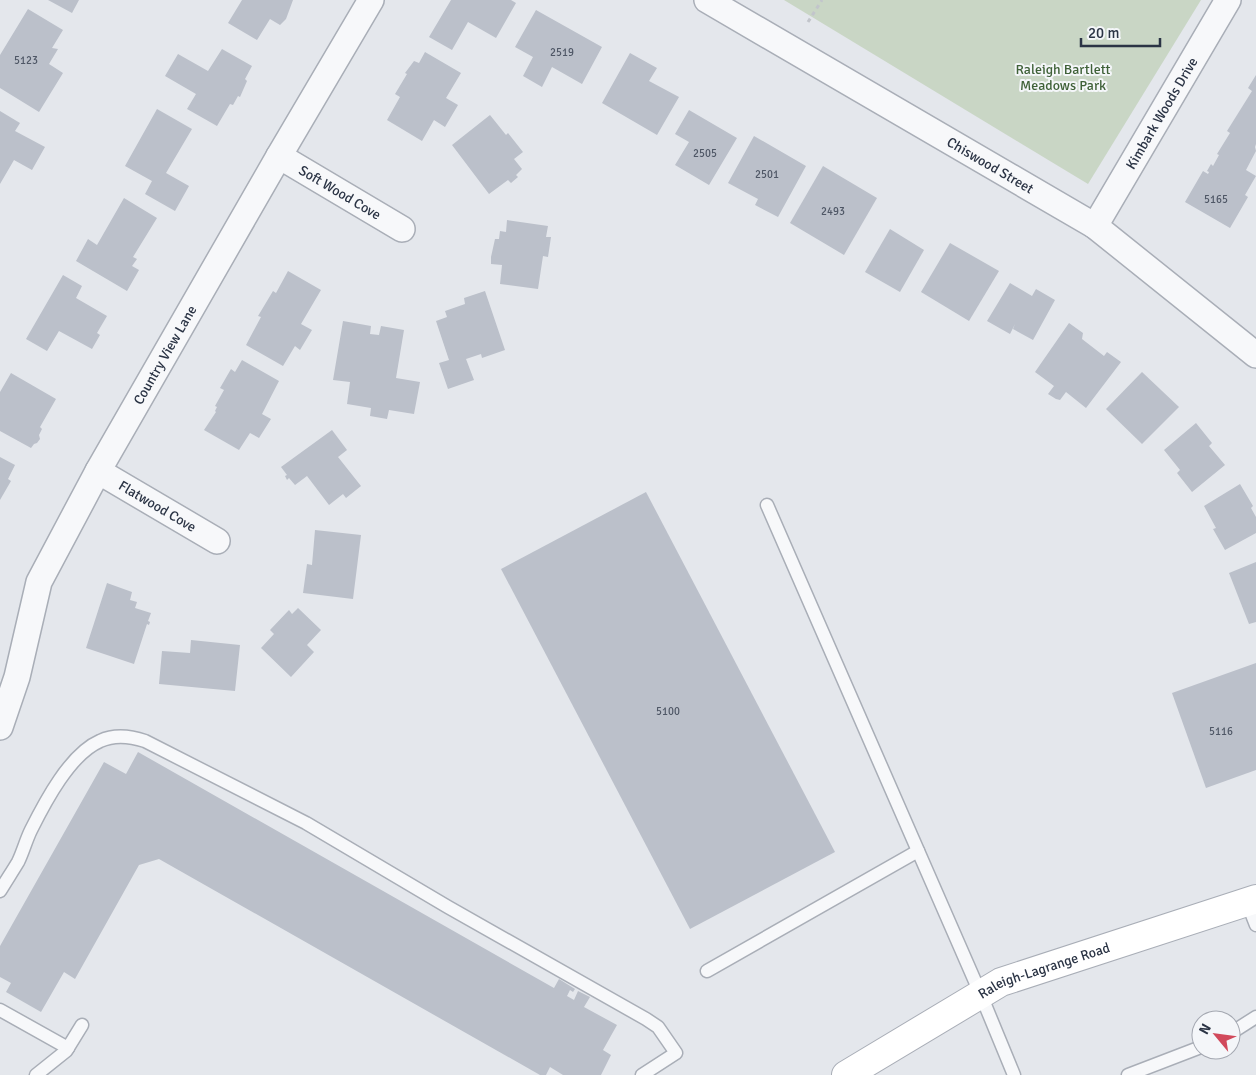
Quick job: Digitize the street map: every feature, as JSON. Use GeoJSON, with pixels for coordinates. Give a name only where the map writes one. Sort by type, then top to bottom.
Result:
{"type":"FeatureCollection","features":[{"type":"Feature","properties":{"kind":"main road","name":"Raleigh-Lagrange Road"},"geometry":{"type":"LineString","coordinates":[[846,1075],[1002,982],[1253,908]]}},
{"type":"Feature","properties":{"kind":"street","name":"Country View Lane"},"geometry":{"type":"LineString","coordinates":[[0,727],[17,677],[39,582],[98,471],[371,0]]}},
{"type":"Feature","properties":{"kind":"street","name":"Chiswood Street"},"geometry":{"type":"LineString","coordinates":[[707,0],[1095,226],[1256,355]]}},
{"type":"Feature","properties":{"kind":"street","name":"Kimbark Woods Drive"},"geometry":{"type":"LineString","coordinates":[[1095,226],[1228,0]]}},
{"type":"Feature","properties":{"kind":"street","name":"Soft Wood Cove"},"geometry":{"type":"LineString","coordinates":[[279,156],[402,229]]}},
{"type":"Feature","properties":{"kind":"street","name":"Flatwood Cove"},"geometry":{"type":"LineString","coordinates":[[98,471],[217,541]]}},
{"type":"Feature","properties":{"kind":"lane"},"geometry":{"type":"LineString","coordinates":[[767,504],[1014,1075]]}},
{"type":"Feature","properties":{"kind":"lane"},"geometry":{"type":"LineString","coordinates":[[0,891],[49,798],[61,778],[80,754],[100,740],[128,736],[145,741],[306,823],[448,907],[646,1019],[658,1028],[676,1053],[642,1075]]}},
{"type":"Feature","properties":{"kind":"lane"},"geometry":{"type":"LineString","coordinates":[[707,971],[918,851]]}},
{"type":"Feature","properties":{"kind":"lane"},"geometry":{"type":"LineString","coordinates":[[0,1010],[68,1048]]}},
{"type":"Feature","properties":{"kind":"lane"},"geometry":{"type":"LineString","coordinates":[[1241,1027],[1256,1017]]}},
{"type":"Feature","properties":{"kind":"lane"},"geometry":{"type":"LineString","coordinates":[[36,1075],[66,1052],[82,1025]]}},
{"type":"Feature","properties":{"kind":"lane"},"geometry":{"type":"LineString","coordinates":[[1128,1075],[1191,1051]]}},
{"type":"Feature","properties":{"kind":"path"},"geometry":{"type":"LineString","coordinates":[[808,22],[822,0]]}},
{"type":"Feature","properties":{"kind":"green space","name":"Raleigh Bartlett Meadows Park"},"geometry":{"type":"Polygon","coordinates":[[[784,0],[1201,0],[1088,184],[784,0]]]}},
{"type":"Feature","properties":{"kind":"building"},"geometry":{"type":"Polygon","coordinates":[[[48,0],[79,0],[72,13],[48,0]]]}},
{"type":"Feature","properties":{"kind":"building"},"geometry":{"type":"Polygon","coordinates":[[[242,0],[293,0],[286,19],[280,25],[270,19],[257,40],[228,23],[242,0]]]}},
{"type":"Feature","properties":{"kind":"building"},"geometry":{"type":"Polygon","coordinates":[[[451,0],[511,0],[516,3],[496,38],[468,22],[452,50],[429,37],[451,0]]]}},
{"type":"Feature","properties":{"kind":"building"},"geometry":{"type":"Polygon","coordinates":[[[28,9],[63,30],[52,48],[58,49],[49,64],[63,73],[39,112],[0,88],[0,55],[28,9]]]}},
{"type":"Feature","properties":{"kind":"building"},"geometry":{"type":"Polygon","coordinates":[[[536,10],[602,47],[582,84],[552,67],[542,87],[523,76],[533,57],[515,47],[536,10]]]}},
{"type":"Feature","properties":{"kind":"building"},"geometry":{"type":"Polygon","coordinates":[[[222,49],[252,66],[245,79],[247,81],[240,97],[238,96],[233,105],[230,104],[217,126],[187,109],[196,94],[165,76],[178,54],[208,71],[222,49]]]}},
{"type":"Feature","properties":{"kind":"building"},"geometry":{"type":"Polygon","coordinates":[[[425,52],[461,73],[446,98],[458,105],[445,127],[434,120],[422,141],[387,120],[400,97],[395,94],[407,74],[405,73],[414,61],[419,63],[425,52]]]}},
{"type":"Feature","properties":{"kind":"building"},"geometry":{"type":"Polygon","coordinates":[[[630,53],[657,68],[649,81],[679,97],[657,135],[602,103],[630,53]]]}},
{"type":"Feature","properties":{"kind":"building"},"geometry":{"type":"Polygon","coordinates":[[[1256,75],[1256,151],[1246,170],[1256,176],[1245,195],[1248,197],[1230,228],[1185,202],[1203,171],[1208,174],[1209,172],[1207,171],[1211,164],[1213,166],[1219,155],[1217,154],[1230,133],[1227,131],[1252,91],[1248,88],[1256,75]]]}},
{"type":"Feature","properties":{"kind":"building"},"geometry":{"type":"Polygon","coordinates":[[[157,109],[192,129],[166,173],[189,186],[175,211],[145,194],[152,181],[125,166],[157,109]]]}},
{"type":"Feature","properties":{"kind":"building"},"geometry":{"type":"Polygon","coordinates":[[[689,110],[737,138],[709,185],[675,165],[689,142],[675,134],[689,110]]]}},
{"type":"Feature","properties":{"kind":"building"},"geometry":{"type":"Polygon","coordinates":[[[0,111],[20,123],[15,131],[45,147],[32,170],[14,160],[0,184],[0,111]]]}},
{"type":"Feature","properties":{"kind":"building"},"geometry":{"type":"Polygon","coordinates":[[[490,115],[523,152],[514,159],[522,169],[516,175],[518,177],[511,183],[508,180],[489,194],[452,145],[490,115]]]}},
{"type":"Feature","properties":{"kind":"building"},"geometry":{"type":"Polygon","coordinates":[[[754,136],[806,166],[778,217],[755,205],[758,199],[728,183],[754,136]]]}},
{"type":"Feature","properties":{"kind":"building"},"geometry":{"type":"Polygon","coordinates":[[[823,166],[877,198],[844,255],[790,223],[823,166]]]}},
{"type":"Feature","properties":{"kind":"building"},"geometry":{"type":"Polygon","coordinates":[[[124,198],[157,218],[133,257],[137,259],[132,266],[139,270],[127,291],[76,261],[88,239],[97,245],[124,198]]]}},
{"type":"Feature","properties":{"kind":"building"},"geometry":{"type":"Polygon","coordinates":[[[507,220],[548,226],[546,237],[551,237],[548,257],[543,256],[538,289],[500,284],[502,265],[491,264],[495,239],[499,239],[500,231],[506,232],[507,220]]]}},
{"type":"Feature","properties":{"kind":"building"},"geometry":{"type":"Polygon","coordinates":[[[890,229],[924,250],[900,292],[865,272],[890,229]]]}},
{"type":"Feature","properties":{"kind":"building"},"geometry":{"type":"Polygon","coordinates":[[[950,243],[999,271],[969,321],[921,292],[950,243]]]}},
{"type":"Feature","properties":{"kind":"building"},"geometry":{"type":"Polygon","coordinates":[[[288,271],[321,290],[301,324],[312,330],[300,350],[295,346],[283,366],[246,345],[261,317],[258,316],[273,291],[276,293],[288,271]]]}},
{"type":"Feature","properties":{"kind":"building"},"geometry":{"type":"Polygon","coordinates":[[[63,275],[82,286],[76,298],[107,316],[97,333],[100,335],[92,349],[59,331],[47,351],[26,339],[63,275]]]}},
{"type":"Feature","properties":{"kind":"building"},"geometry":{"type":"Polygon","coordinates":[[[1010,283],[1032,296],[1036,289],[1055,300],[1033,340],[1013,329],[1015,324],[1010,334],[987,321],[1010,283]]]}},
{"type":"Feature","properties":{"kind":"building"},"geometry":{"type":"Polygon","coordinates":[[[485,291],[505,350],[482,358],[481,354],[466,359],[474,380],[448,389],[439,363],[449,360],[436,321],[447,317],[445,311],[465,304],[464,298],[485,291]]]}},
{"type":"Feature","properties":{"kind":"building"},"geometry":{"type":"Polygon","coordinates":[[[343,321],[371,326],[370,334],[379,335],[381,326],[404,330],[396,378],[420,382],[414,414],[389,410],[387,419],[370,416],[371,408],[347,404],[350,382],[333,380],[343,321]]]}},
{"type":"Feature","properties":{"kind":"building"},"geometry":{"type":"Polygon","coordinates":[[[1069,323],[1083,333],[1082,339],[1104,356],[1107,352],[1121,362],[1086,408],[1066,392],[1060,400],[1048,394],[1054,386],[1035,372],[1069,323]]]}},
{"type":"Feature","properties":{"kind":"building"},"geometry":{"type":"Polygon","coordinates":[[[242,360],[279,381],[262,414],[271,419],[259,438],[250,433],[239,450],[204,430],[216,412],[217,407],[215,406],[224,390],[220,388],[231,369],[235,372],[242,360]]]}},
{"type":"Feature","properties":{"kind":"building"},"geometry":{"type":"Polygon","coordinates":[[[1142,372],[1179,407],[1142,444],[1106,409],[1142,372]]]}},
{"type":"Feature","properties":{"kind":"building"},"geometry":{"type":"Polygon","coordinates":[[[11,373],[56,399],[40,427],[42,429],[39,435],[40,439],[31,448],[0,431],[0,392],[11,373]]]}},
{"type":"Feature","properties":{"kind":"building"},"geometry":{"type":"Polygon","coordinates":[[[1196,423],[1212,443],[1209,446],[1225,465],[1192,492],[1177,473],[1180,470],[1164,450],[1196,423]]]}},
{"type":"Feature","properties":{"kind":"building"},"geometry":{"type":"Polygon","coordinates":[[[332,430],[347,450],[338,457],[361,486],[346,498],[343,494],[329,505],[307,476],[295,485],[289,478],[287,480],[285,476],[287,475],[281,467],[332,430]]]}},
{"type":"Feature","properties":{"kind":"building"},"geometry":{"type":"Polygon","coordinates":[[[0,457],[15,465],[8,479],[11,481],[0,500],[0,457]]]}},
{"type":"Feature","properties":{"kind":"building"},"geometry":{"type":"Polygon","coordinates":[[[1240,484],[1253,506],[1251,508],[1256,517],[1256,533],[1225,550],[1213,529],[1216,528],[1204,506],[1240,484]]]}},
{"type":"Feature","properties":{"kind":"building"},"geometry":{"type":"Polygon","coordinates":[[[646,492],[835,852],[690,929],[501,569],[646,492]]]}},
{"type":"Feature","properties":{"kind":"building"},"geometry":{"type":"Polygon","coordinates":[[[315,530],[361,535],[353,599],[303,593],[307,564],[312,565],[315,530]]]}},
{"type":"Feature","properties":{"kind":"building"},"geometry":{"type":"Polygon","coordinates":[[[1256,562],[1256,622],[1249,624],[1229,573],[1256,562]]]}},
{"type":"Feature","properties":{"kind":"building"},"geometry":{"type":"Polygon","coordinates":[[[107,583],[132,592],[130,600],[137,602],[135,608],[151,613],[148,621],[150,622],[149,625],[147,624],[134,664],[86,648],[107,583]]]}},
{"type":"Feature","properties":{"kind":"building"},"geometry":{"type":"Polygon","coordinates":[[[298,608],[321,630],[307,645],[314,652],[291,677],[261,648],[274,634],[270,630],[289,610],[292,614],[298,608]]]}},
{"type":"Feature","properties":{"kind":"building"},"geometry":{"type":"Polygon","coordinates":[[[191,640],[240,645],[235,691],[159,684],[162,651],[190,653],[191,640]]]}},
{"type":"Feature","properties":{"kind":"building"},"geometry":{"type":"Polygon","coordinates":[[[1256,663],[1256,770],[1206,788],[1172,693],[1256,663]]]}},
{"type":"Feature","properties":{"kind":"building"},"geometry":{"type":"Polygon","coordinates":[[[138,752],[554,988],[559,979],[575,989],[573,992],[570,990],[567,996],[574,1000],[578,991],[590,997],[584,1007],[617,1025],[603,1050],[611,1055],[601,1075],[563,1075],[550,1067],[546,1075],[540,1075],[159,859],[139,865],[75,979],[64,972],[41,1012],[6,992],[11,983],[0,977],[0,946],[104,762],[126,774],[138,752]]]}}]}
